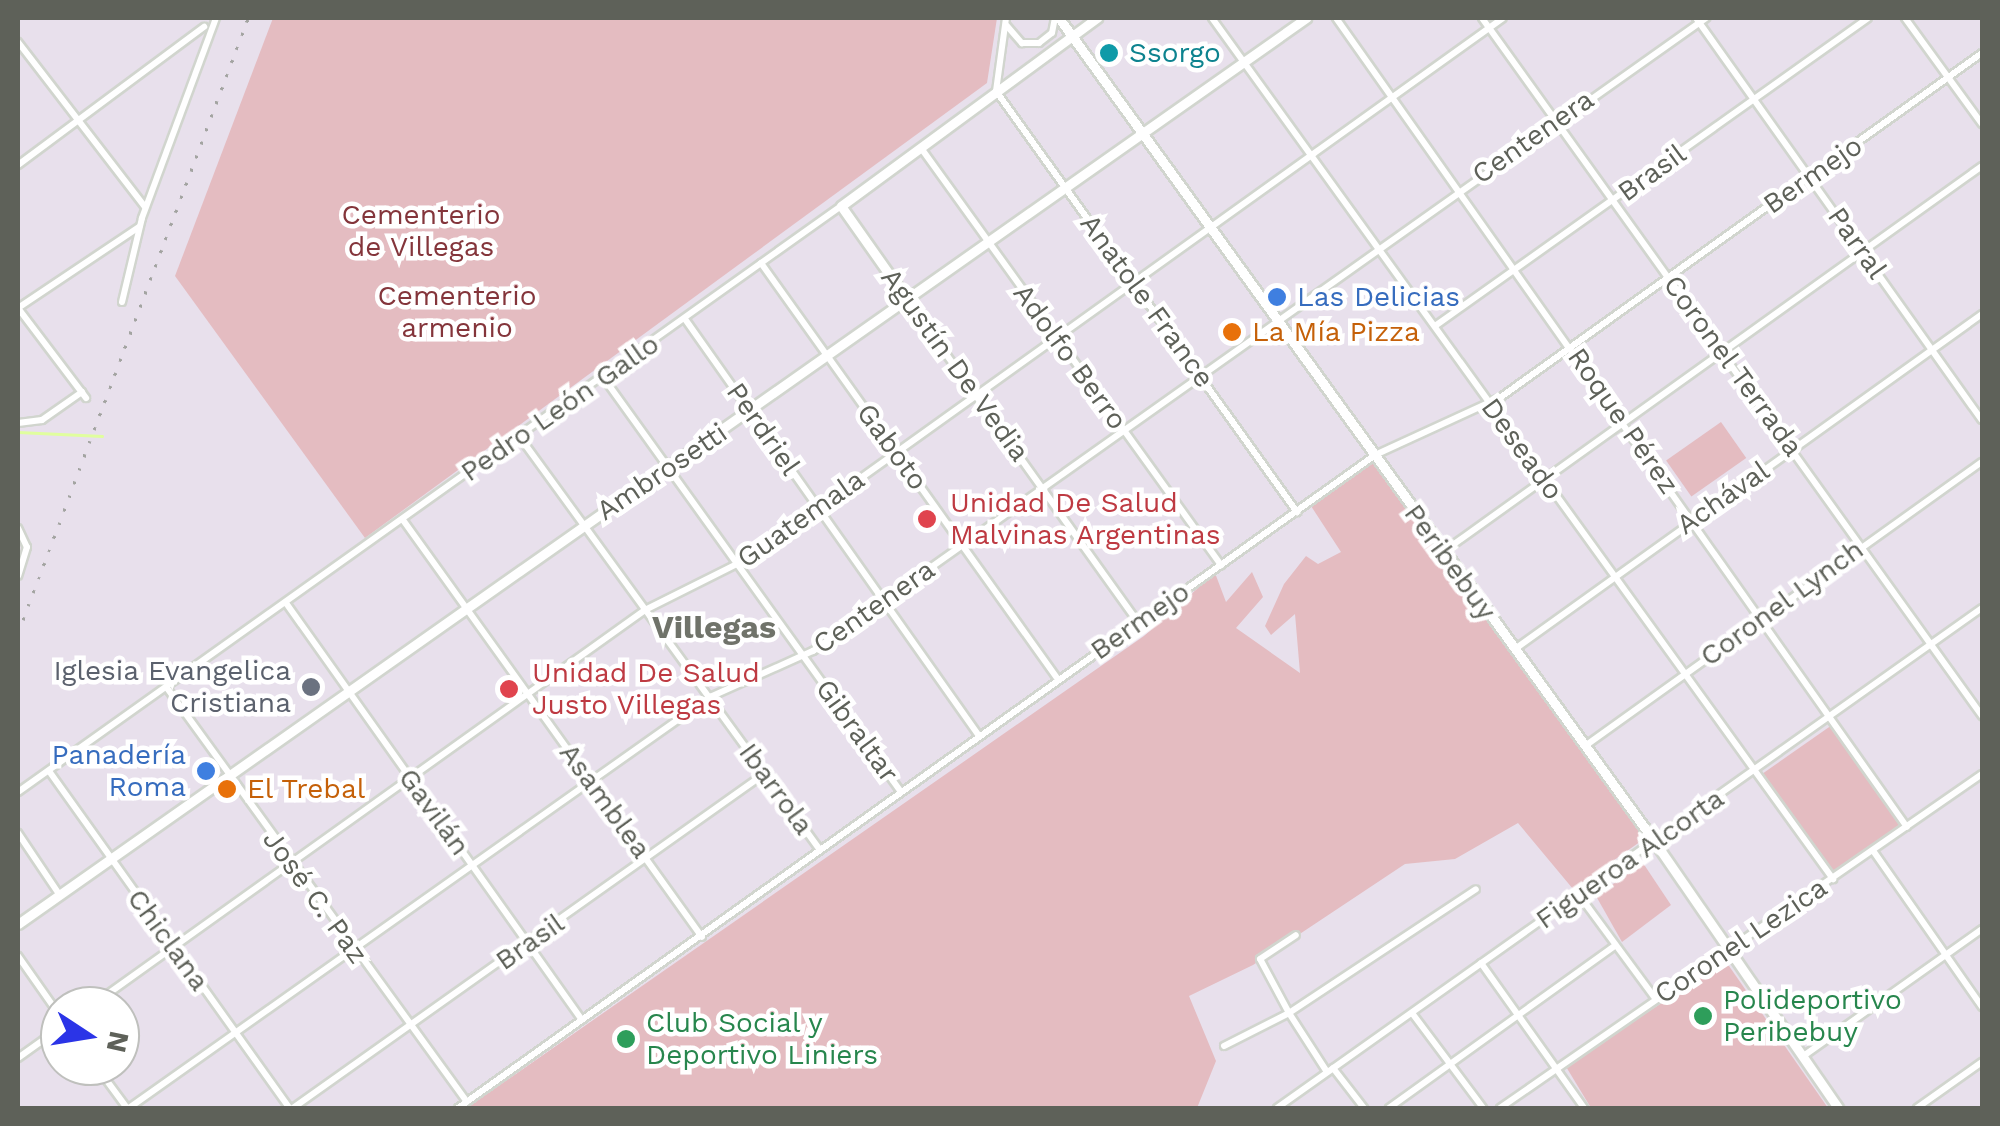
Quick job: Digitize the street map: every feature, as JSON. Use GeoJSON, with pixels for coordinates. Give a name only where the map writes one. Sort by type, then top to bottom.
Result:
{"type":"FeatureCollection","features":[{"type":"Feature","properties":{"kind":"street"},"geometry":{"type":"LineString","coordinates":[[197,18],[207,29]]}},
{"type":"Feature","properties":{"kind":"street"},"geometry":{"type":"LineString","coordinates":[[18,165],[207,29],[216,18]]}},
{"type":"Feature","properties":{"kind":"street"},"geometry":{"type":"LineString","coordinates":[[1006,18],[1015,39],[1030,45],[1046,39],[1057,18]]}},
{"type":"Feature","properties":{"kind":"street"},"geometry":{"type":"LineString","coordinates":[[996,91],[1006,18]]}},
{"type":"Feature","properties":{"kind":"street","name":"Peribebuy"},"geometry":{"type":"LineString","coordinates":[[1057,18],[1654,841],[1838,1108]]}},
{"type":"Feature","properties":{"kind":"street","name":"Pedro León Gallo"},"geometry":{"type":"LineString","coordinates":[[18,792],[762,264],[1098,18]]}},
{"type":"Feature","properties":{"kind":"street","name":"Deseado"},"geometry":{"type":"LineString","coordinates":[[1212,18],[1832,879]]}},
{"type":"Feature","properties":{"kind":"street","name":"Ambrosetti"},"geometry":{"type":"LineString","coordinates":[[18,924],[345,690],[751,412],[1306,18]]}},
{"type":"Feature","properties":{"kind":"street","name":"Roque Pérez"},"geometry":{"type":"LineString","coordinates":[[1336,18],[1907,827]]}},
{"type":"Feature","properties":{"kind":"street","name":"Coronel Terrada"},"geometry":{"type":"LineString","coordinates":[[1482,18],[1982,716]]}},
{"type":"Feature","properties":{"kind":"street","name":"Guatemala"},"geometry":{"type":"LineString","coordinates":[[120,986],[645,610],[737,564],[819,508],[1503,18]]}},
{"type":"Feature","properties":{"kind":"street","name":"Brasil"},"geometry":{"type":"LineString","coordinates":[[1435,326],[1868,18]]}},
{"type":"Feature","properties":{"kind":"street"},"geometry":{"type":"LineString","coordinates":[[1905,18],[1982,124]]}},
{"type":"Feature","properties":{"kind":"street","name":"Parral"},"geometry":{"type":"LineString","coordinates":[[1701,19],[1982,420]]}},
{"type":"Feature","properties":{"kind":"street","name":"Centenera"},"geometry":{"type":"LineString","coordinates":[[128,1108],[474,868],[710,697],[804,656],[1701,19]]}},
{"type":"Feature","properties":{"kind":"street"},"geometry":{"type":"LineString","coordinates":[[122,302],[145,207],[207,29]]}},
{"type":"Feature","properties":{"kind":"street"},"geometry":{"type":"LineString","coordinates":[[18,42],[145,207]]}},
{"type":"Feature","properties":{"kind":"street","name":"Bermejo"},"geometry":{"type":"LineString","coordinates":[[458,1108],[1375,455],[1489,404],[1982,54]]}},
{"type":"Feature","properties":{"kind":"street","name":"Anatole France"},"geometry":{"type":"LineString","coordinates":[[996,91],[1297,512]]}},
{"type":"Feature","properties":{"kind":"street","name":"Adolfo Berro"},"geometry":{"type":"LineString","coordinates":[[921,148],[1221,564]]}},
{"type":"Feature","properties":{"kind":"street"},"geometry":{"type":"LineString","coordinates":[[1442,552],[1982,166]]}},
{"type":"Feature","properties":{"kind":"street","name":"Agustín De Vedia"},"geometry":{"type":"LineString","coordinates":[[841,206],[1138,622]]}},
{"type":"Feature","properties":{"kind":"street"},"geometry":{"type":"LineString","coordinates":[[18,422],[42,420],[84,395],[18,308],[140,227]]}},
{"type":"Feature","properties":{"kind":"street","name":"Gaboto"},"geometry":{"type":"LineString","coordinates":[[762,264],[1057,678]]}},
{"type":"Feature","properties":{"kind":"street","name":"Achával"},"geometry":{"type":"LineString","coordinates":[[1514,650],[1982,314]]}},
{"type":"Feature","properties":{"kind":"street","name":"Perdriel"},"geometry":{"type":"LineString","coordinates":[[685,319],[979,736]]}},
{"type":"Feature","properties":{"kind":"street","name":"Gibraltar"},"geometry":{"type":"LineString","coordinates":[[602,378],[901,792]]}},
{"type":"Feature","properties":{"kind":"street","name":"Ibarrola"},"geometry":{"type":"LineString","coordinates":[[519,436],[820,850]]}},
{"type":"Feature","properties":{"kind":"street","name":"Coronel Lynch"},"geometry":{"type":"LineString","coordinates":[[1583,747],[1982,462]]}},
{"type":"Feature","properties":{"kind":"street","name":"Asamblea"},"geometry":{"type":"LineString","coordinates":[[402,520],[702,937]]}},
{"type":"Feature","properties":{"kind":"street"},"geometry":{"type":"LineString","coordinates":[[18,528],[27,544],[18,576]]}},
{"type":"Feature","properties":{"kind":"street","name":"Gavilán"},"geometry":{"type":"LineString","coordinates":[[286,603],[582,1020]]}},
{"type":"Feature","properties":{"kind":"street","name":"Figueroa Alcorta"},"geometry":{"type":"LineString","coordinates":[[1276,1108],[1982,608]]}},
{"type":"Feature","properties":{"kind":"street","name":"José C. Paz"},"geometry":{"type":"LineString","coordinates":[[167,688],[466,1102]]}},
{"type":"Feature","properties":{"kind":"street","name":"Chiclana"},"geometry":{"type":"LineString","coordinates":[[49,770],[291,1108]]}},
{"type":"Feature","properties":{"kind":"street","name":"Brasil"},"geometry":{"type":"LineString","coordinates":[[291,1108],[764,774]]}},
{"type":"Feature","properties":{"kind":"street","name":"Coronel Lezica"},"geometry":{"type":"LineString","coordinates":[[1500,1108],[1982,774]]}},
{"type":"Feature","properties":{"kind":"street"},"geometry":{"type":"LineString","coordinates":[[18,834],[60,895]]}},
{"type":"Feature","properties":{"kind":"street"},"geometry":{"type":"LineString","coordinates":[[1874,852],[1982,1007]]}},
{"type":"Feature","properties":{"kind":"street"},"geometry":{"type":"LineString","coordinates":[[1224,1046],[1290,1013],[1476,889]]}},
{"type":"Feature","properties":{"kind":"street"},"geometry":{"type":"LineString","coordinates":[[1579,895],[1655,999]]}},
{"type":"Feature","properties":{"kind":"street"},"geometry":{"type":"LineString","coordinates":[[1802,1057],[1982,929]]}},
{"type":"Feature","properties":{"kind":"street"},"geometry":{"type":"LineString","coordinates":[[1296,935],[1260,959],[1290,1013],[1330,1070],[1364,1108]]}},
{"type":"Feature","properties":{"kind":"street"},"geometry":{"type":"LineString","coordinates":[[1389,1108],[1616,945]]}},
{"type":"Feature","properties":{"kind":"street"},"geometry":{"type":"LineString","coordinates":[[18,956],[40,987]]}},
{"type":"Feature","properties":{"kind":"street"},"geometry":{"type":"LineString","coordinates":[[1480,963],[1584,1108]]}},
{"type":"Feature","properties":{"kind":"street"},"geometry":{"type":"LineString","coordinates":[[1412,1012],[1483,1108]]}},
{"type":"Feature","properties":{"kind":"street"},"geometry":{"type":"LineString","coordinates":[[18,1058],[40,1042]]}},
{"type":"Feature","properties":{"kind":"street"},"geometry":{"type":"LineString","coordinates":[[1918,1108],[1982,1062]]}},
{"type":"Feature","properties":{"kind":"street"},"geometry":{"type":"LineString","coordinates":[[111,1086],[128,1108]]}},
{"type":"Feature","properties":{"kind":"green space","name":"Cementerio de Villegas"},"geometry":{"type":"Polygon","coordinates":[[[273,18],[997,18],[987,83],[365,538],[175,276],[273,18]]]}},
{"type":"Feature","properties":{"kind":"green space"},"geometry":{"type":"Polygon","coordinates":[[[1721,422],[1746,458],[1691,496],[1666,460],[1721,422]]]}},
{"type":"Feature","properties":{"kind":"green space"},"geometry":{"type":"Polygon","coordinates":[[[1375,462],[1644,839],[1573,889],[1518,823],[1455,859],[1405,864],[1253,965],[1189,996],[1216,1061],[1197,1108],[467,1108],[1144,636],[1215,573],[1226,602],[1252,572],[1263,597],[1236,628],[1300,673],[1295,614],[1271,635],[1265,626],[1284,584],[1306,556],[1318,564],[1341,552],[1311,506],[1375,462]]]}},
{"type":"Feature","properties":{"kind":"green space"},"geometry":{"type":"Polygon","coordinates":[[[1832,725],[1903,826],[1833,875],[1762,774],[1832,725]]]}},
{"type":"Feature","properties":{"kind":"green space"},"geometry":{"type":"Polygon","coordinates":[[[1643,863],[1671,905],[1622,942],[1596,896],[1643,863]]]}},
{"type":"Feature","properties":{"kind":"green space","name":"Polideportivo Peribebuy"},"geometry":{"type":"Polygon","coordinates":[[[1721,965],[1729,966],[1828,1108],[1591,1108],[1565,1065],[1721,965]]]}},
{"type":"Feature","properties":{"kind":"waterway"},"geometry":{"type":"LineString","coordinates":[[18,432],[102,436]]}},
{"type":"Feature","properties":{"kind":"railway"},"geometry":{"type":"LineString","coordinates":[[18,633],[248,18]]}},
{"type":"Feature","properties":{"kind":"place","name":"Ssorgo"},"geometry":{"type":"Point","coordinates":[1109,53]}},
{"type":"Feature","properties":{"kind":"place","name":"Las Delicias"},"geometry":{"type":"Point","coordinates":[1277,297]}},
{"type":"Feature","properties":{"kind":"place","name":"La Mía Pizza"},"geometry":{"type":"Point","coordinates":[1232,332]}},
{"type":"Feature","properties":{"kind":"place","name":"Unidad De Salud Malvinas Argentinas"},"geometry":{"type":"Point","coordinates":[927,519]}},
{"type":"Feature","properties":{"kind":"place","name":"Iglesia Evangelica Cristiana"},"geometry":{"type":"Point","coordinates":[311,687]}},
{"type":"Feature","properties":{"kind":"place","name":"Unidad De Salud Justo Villegas"},"geometry":{"type":"Point","coordinates":[509,689]}},
{"type":"Feature","properties":{"kind":"place","name":"Panadería Roma"},"geometry":{"type":"Point","coordinates":[206,771]}},
{"type":"Feature","properties":{"kind":"place","name":"El Trebal"},"geometry":{"type":"Point","coordinates":[227,789]}},
{"type":"Feature","properties":{"kind":"place","name":"Polideportivo Peribebuy"},"geometry":{"type":"Point","coordinates":[1703,1016]}},
{"type":"Feature","properties":{"kind":"place","name":"Club Social y Deportivo Liniers"},"geometry":{"type":"Point","coordinates":[626,1039]}},
{"type":"Feature","properties":{"kind":"district","name":"Villegas"},"geometry":{"type":"Point","coordinates":[714,627]}},
{"type":"Feature","properties":{"kind":"park label","name":"Cementerio armenio"},"geometry":{"type":"Point","coordinates":[457,312]}}]}
